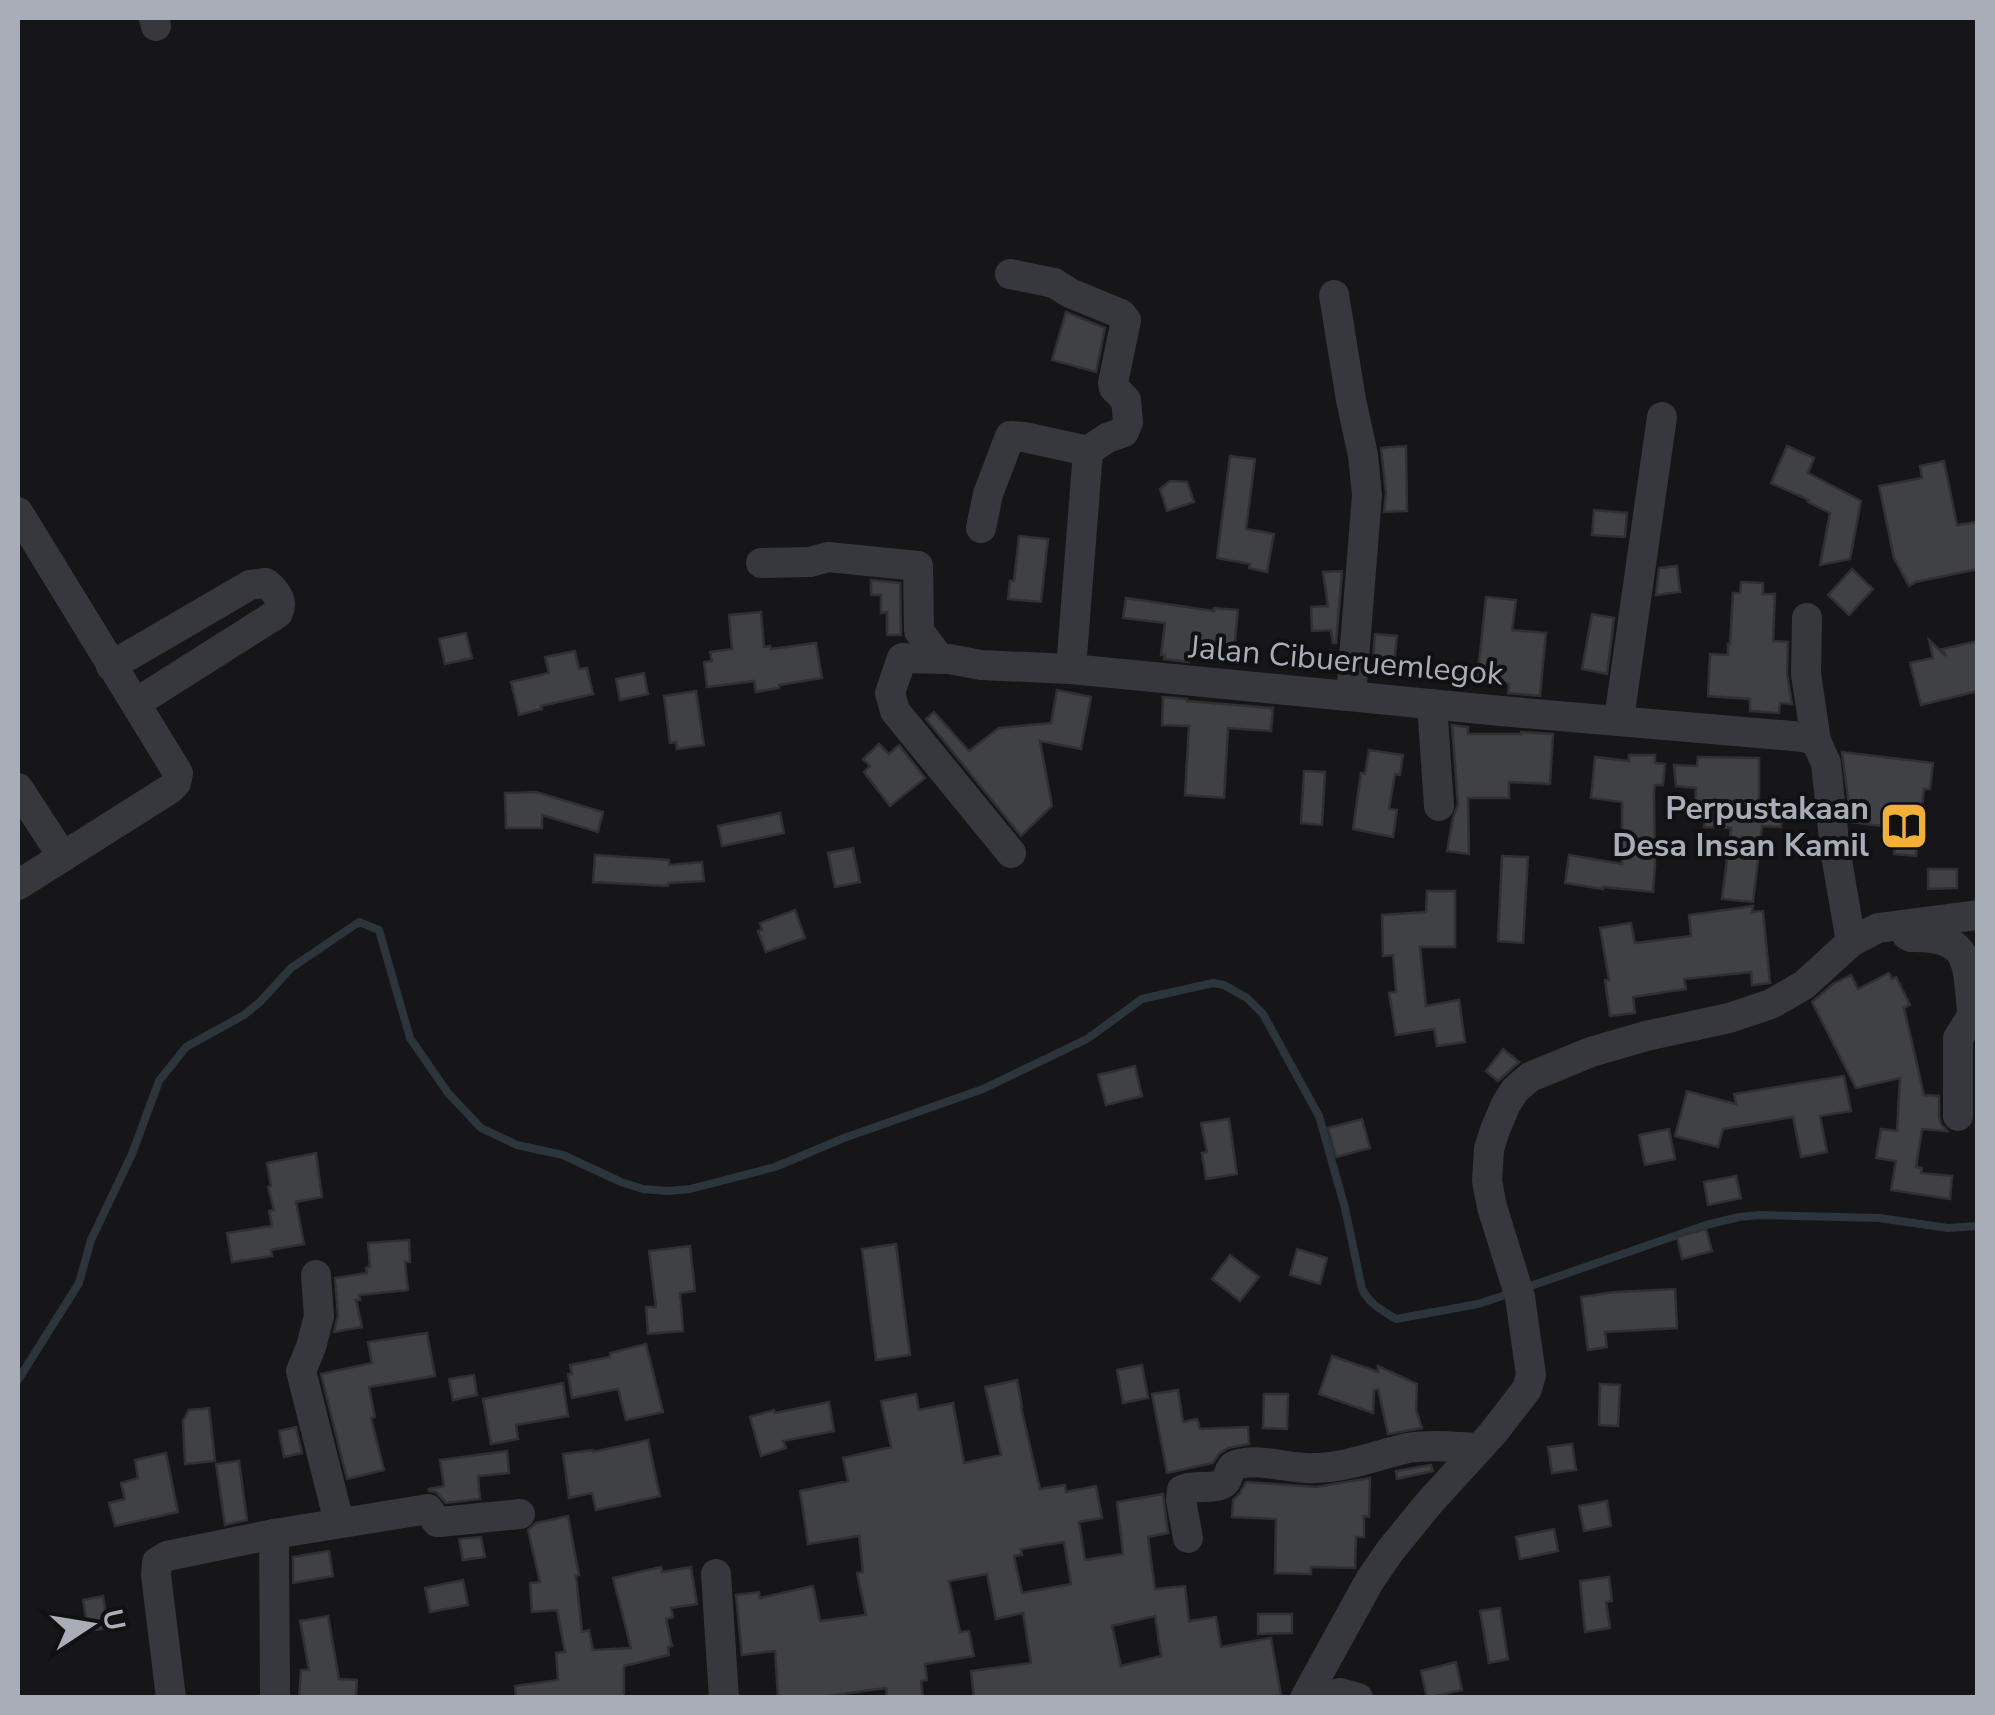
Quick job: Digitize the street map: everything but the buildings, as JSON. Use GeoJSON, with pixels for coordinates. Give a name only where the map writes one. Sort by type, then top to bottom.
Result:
{"type":"FeatureCollection","features":[{"type":"Feature","properties":{"kind":"street"},"geometry":{"type":"LineString","coordinates":[[981,528],[988,494],[1010,436],[1088,451],[1124,432],[1128,422],[1126,400],[1113,383],[1126,326],[1122,314],[1054,283],[1010,274]]}},
{"type":"Feature","properties":{"kind":"street"},"geometry":{"type":"LineString","coordinates":[[1334,295],[1367,495],[1351,696]]}},
{"type":"Feature","properties":{"kind":"street"},"geometry":{"type":"LineString","coordinates":[[1619,719],[1662,417]]}},
{"type":"Feature","properties":{"kind":"street"},"geometry":{"type":"LineString","coordinates":[[1071,669],[1088,451]]}},
{"type":"Feature","properties":{"kind":"street"},"geometry":{"type":"LineString","coordinates":[[18,512],[178,773],[170,789],[18,885]]}},
{"type":"Feature","properties":{"kind":"street"},"geometry":{"type":"LineString","coordinates":[[761,563],[810,562],[828,557],[918,566],[918,631],[940,659]]}},
{"type":"Feature","properties":{"kind":"street"},"geometry":{"type":"LineString","coordinates":[[111,666],[250,585],[266,583],[273,588],[280,603],[278,613],[136,703]]}},
{"type":"Feature","properties":{"kind":"street"},"geometry":{"type":"LineString","coordinates":[[1807,618],[1806,674],[1816,741],[1826,763],[1835,850],[1851,942]]}},
{"type":"Feature","properties":{"kind":"street","name":"Jalan Cibueruemlegok"},"geometry":{"type":"LineString","coordinates":[[1011,853],[895,710],[890,693],[902,658],[1071,669],[1804,736],[1816,741]]}},
{"type":"Feature","properties":{"kind":"street"},"geometry":{"type":"LineString","coordinates":[[1432,704],[1439,806]]}},
{"type":"Feature","properties":{"kind":"street"},"geometry":{"type":"LineString","coordinates":[[18,788],[63,857]]}},
{"type":"Feature","properties":{"kind":"street"},"geometry":{"type":"LineString","coordinates":[[1305,1698],[1390,1551],[1494,1433],[1527,1389],[1531,1376],[1517,1286],[1487,1182],[1495,1130],[1515,1090],[1530,1077],[1591,1052],[1771,1004],[1804,985],[1851,942],[1878,928],[1978,916]]}},
{"type":"Feature","properties":{"kind":"street"},"geometry":{"type":"LineString","coordinates":[[1901,924],[1911,938],[1943,939],[1955,945],[1966,961],[1972,1016],[1958,1038],[1958,1116]]}},
{"type":"Feature","properties":{"kind":"street"},"geometry":{"type":"LineString","coordinates":[[316,1275],[318,1316],[301,1371],[339,1522]]}},
{"type":"Feature","properties":{"kind":"street"},"geometry":{"type":"LineString","coordinates":[[1188,1538],[1182,1490],[1223,1485],[1234,1464],[1260,1461],[1316,1468],[1412,1447],[1479,1448]]}},
{"type":"Feature","properties":{"kind":"street"},"geometry":{"type":"LineString","coordinates":[[171,1698],[156,1575],[157,1562],[167,1556],[428,1509],[440,1522],[520,1514]]}},
{"type":"Feature","properties":{"kind":"street"},"geometry":{"type":"LineString","coordinates":[[274,1534],[275,1698]]}},
{"type":"Feature","properties":{"kind":"street"},"geometry":{"type":"LineString","coordinates":[[716,1574],[724,1698]]}},
{"type":"Feature","properties":{"kind":"street"},"geometry":{"type":"LineString","coordinates":[[1324,1698],[1340,1694],[1358,1698]]}},
{"type":"Feature","properties":{"kind":"waterway"},"geometry":{"type":"LineString","coordinates":[[18,1380],[79,1283],[91,1240],[132,1154],[159,1081],[186,1047],[244,1015],[291,968],[359,922],[379,930],[410,1038],[448,1093],[481,1128],[517,1145],[563,1155],[621,1182],[667,1191],[690,1189],[775,1167],[983,1089],[1087,1039],[1142,999],[1213,983],[1224,985],[1247,998],[1263,1014],[1319,1116],[1345,1208],[1362,1289],[1369,1299],[1396,1319],[1478,1304],[1511,1293]]}},
{"type":"Feature","properties":{"kind":"waterway"},"geometry":{"type":"LineString","coordinates":[[1525,1288],[1739,1217],[1879,1218],[1948,1228],[1978,1226]]}},
{"type":"Feature","properties":{"kind":"place","name":"Perpustakaan Desa Insan Kamil"},"geometry":{"type":"Point","coordinates":[1904,826]}}]}
